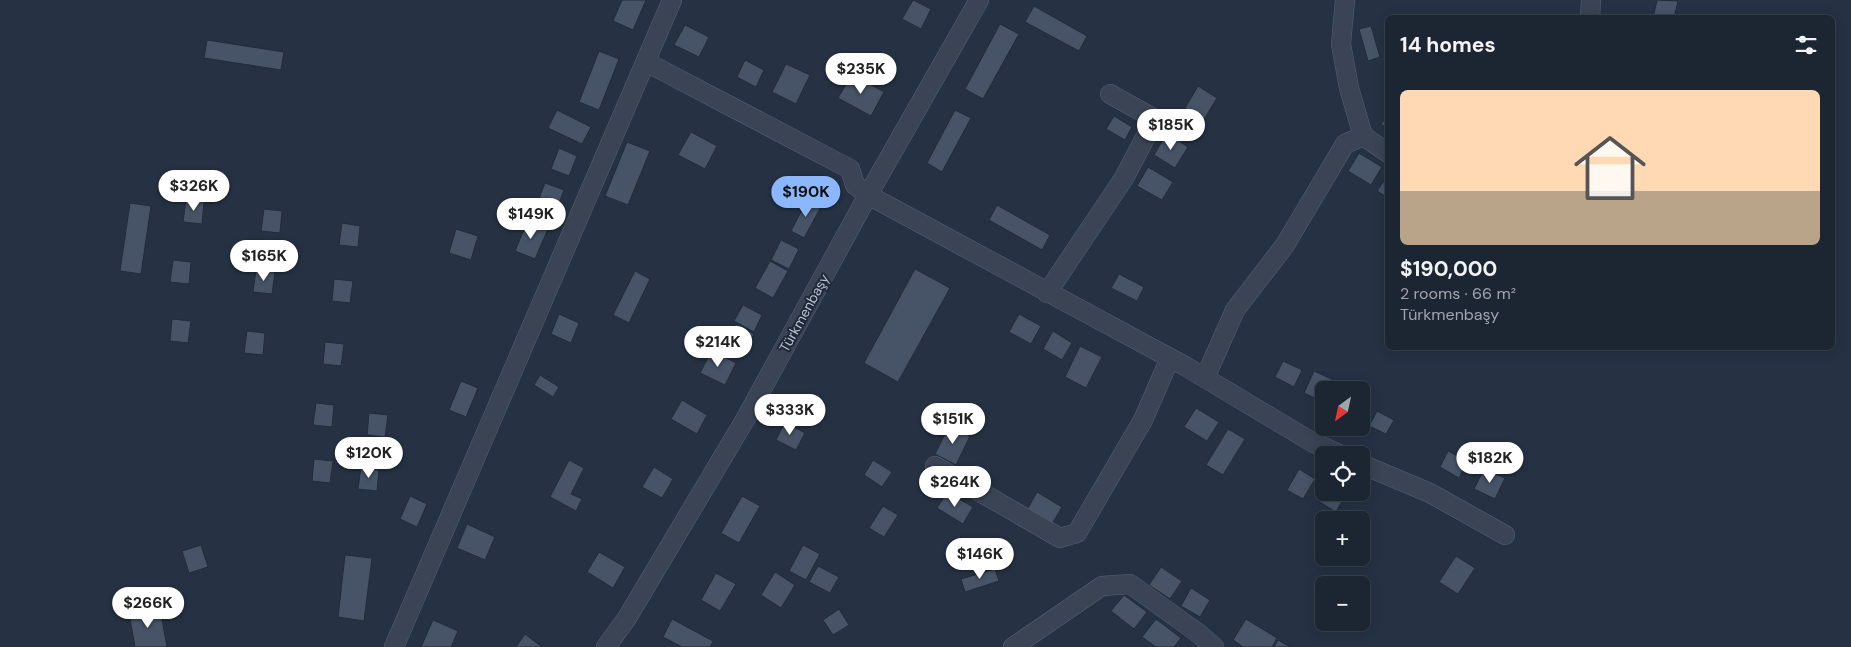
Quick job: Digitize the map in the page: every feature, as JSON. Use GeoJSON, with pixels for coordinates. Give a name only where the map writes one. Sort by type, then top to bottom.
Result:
{"type":"FeatureCollection","features":[{"type":"Feature","properties":{"kind":"street"},"geometry":{"type":"LineString","coordinates":[[394,647],[672,0]]}},
{"type":"Feature","properties":{"kind":"street","name":"Türkmenbaşy"},"geometry":{"type":"LineString","coordinates":[[606,647],[627,618],[746,418],[868,195],[979,0]]}},
{"type":"Feature","properties":{"kind":"street"},"geometry":{"type":"LineString","coordinates":[[1345,0],[1341,44],[1348,88],[1363,136],[1385,151]]}},
{"type":"Feature","properties":{"kind":"street"},"geometry":{"type":"LineString","coordinates":[[1590,0],[1590,15]]}},
{"type":"Feature","properties":{"kind":"street"},"geometry":{"type":"LineString","coordinates":[[646,62],[850,168],[855,185],[868,195],[1170,358],[1321,446]]}},
{"type":"Feature","properties":{"kind":"street"},"geometry":{"type":"LineString","coordinates":[[1047,293],[1124,178],[1155,119],[1110,94]]}},
{"type":"Feature","properties":{"kind":"street"},"geometry":{"type":"LineString","coordinates":[[1205,378],[1235,310],[1286,245],[1346,144],[1363,136]]}},
{"type":"Feature","properties":{"kind":"street"},"geometry":{"type":"LineString","coordinates":[[935,466],[1060,538],[1077,533],[1143,420],[1170,358]]}},
{"type":"Feature","properties":{"kind":"street"},"geometry":{"type":"LineString","coordinates":[[1370,468],[1430,493],[1505,535]]}},
{"type":"Feature","properties":{"kind":"street"},"geometry":{"type":"LineString","coordinates":[[1014,647],[1102,586],[1130,584],[1198,633],[1214,647]]}},
{"type":"Feature","properties":{"kind":"building"},"geometry":{"type":"Polygon","coordinates":[[[622,0],[646,0],[633,30],[613,21],[622,0]]]}},
{"type":"Feature","properties":{"kind":"building"},"geometry":{"type":"Polygon","coordinates":[[[913,0],[931,9],[921,29],[902,19],[913,0]]]}},
{"type":"Feature","properties":{"kind":"building"},"geometry":{"type":"Polygon","coordinates":[[[1657,0],[1678,1],[1675,15],[1654,15],[1657,0]]]}},
{"type":"Feature","properties":{"kind":"building"},"geometry":{"type":"Polygon","coordinates":[[[1034,6],[1087,36],[1079,51],[1025,22],[1034,6]]]}},
{"type":"Feature","properties":{"kind":"building"},"geometry":{"type":"Polygon","coordinates":[[[1000,24],[1019,34],[983,99],[965,89],[1000,24]]]}},
{"type":"Feature","properties":{"kind":"building"},"geometry":{"type":"Polygon","coordinates":[[[685,25],[709,37],[699,57],[674,45],[685,25]]]}},
{"type":"Feature","properties":{"kind":"building"},"geometry":{"type":"Polygon","coordinates":[[[1371,26],[1380,57],[1368,61],[1359,29],[1371,26]]]}},
{"type":"Feature","properties":{"kind":"building"},"geometry":{"type":"Polygon","coordinates":[[[207,40],[284,52],[281,70],[204,58],[207,40]]]}},
{"type":"Feature","properties":{"kind":"building"},"geometry":{"type":"Polygon","coordinates":[[[599,51],[619,59],[599,110],[579,102],[599,51]]]}},
{"type":"Feature","properties":{"kind":"building"},"geometry":{"type":"Polygon","coordinates":[[[745,60],[764,70],[756,87],[737,77],[745,60]]]}},
{"type":"Feature","properties":{"kind":"building"},"geometry":{"type":"Polygon","coordinates":[[[786,64],[810,75],[796,104],[772,92],[786,64]]]}},
{"type":"Feature","properties":{"kind":"building"},"geometry":{"type":"Polygon","coordinates":[[[852,74],[884,92],[871,116],[838,98],[852,74]]]}},
{"type":"Feature","properties":{"kind":"building"},"geometry":{"type":"Polygon","coordinates":[[[1198,86],[1217,98],[1203,121],[1184,110],[1198,86]]]}},
{"type":"Feature","properties":{"kind":"building"},"geometry":{"type":"Polygon","coordinates":[[[557,110],[591,127],[582,144],[548,128],[557,110]]]}},
{"type":"Feature","properties":{"kind":"building"},"geometry":{"type":"Polygon","coordinates":[[[955,110],[971,118],[942,172],[927,163],[955,110]]]}},
{"type":"Feature","properties":{"kind":"building"},"geometry":{"type":"Polygon","coordinates":[[[1114,116],[1132,127],[1125,140],[1106,129],[1114,116]]]}},
{"type":"Feature","properties":{"kind":"building"},"geometry":{"type":"Polygon","coordinates":[[[1385,119],[1385,127],[1381,124],[1385,119]]]}},
{"type":"Feature","properties":{"kind":"building"},"geometry":{"type":"Polygon","coordinates":[[[691,132],[717,146],[705,169],[678,155],[691,132]]]}},
{"type":"Feature","properties":{"kind":"building"},"geometry":{"type":"Polygon","coordinates":[[[1167,133],[1188,147],[1175,168],[1154,155],[1167,133]]]}},
{"type":"Feature","properties":{"kind":"building"},"geometry":{"type":"Polygon","coordinates":[[[627,142],[650,151],[628,205],[605,196],[627,142]]]}},
{"type":"Feature","properties":{"kind":"building"},"geometry":{"type":"Polygon","coordinates":[[[559,148],[577,156],[569,176],[551,169],[559,148]]]}},
{"type":"Feature","properties":{"kind":"building"},"geometry":{"type":"Polygon","coordinates":[[[1359,153],[1382,167],[1371,185],[1348,171],[1359,153]]]}},
{"type":"Feature","properties":{"kind":"building"},"geometry":{"type":"Polygon","coordinates":[[[1148,167],[1173,182],[1162,200],[1137,186],[1148,167]]]}},
{"type":"Feature","properties":{"kind":"building"},"geometry":{"type":"Polygon","coordinates":[[[1385,179],[1385,196],[1377,191],[1385,179]]]}},
{"type":"Feature","properties":{"kind":"building"},"geometry":{"type":"Polygon","coordinates":[[[545,183],[564,190],[556,211],[537,204],[545,183]]]}},
{"type":"Feature","properties":{"kind":"building"},"geometry":{"type":"Polygon","coordinates":[[[808,198],[822,205],[804,238],[791,231],[808,198]]]}},
{"type":"Feature","properties":{"kind":"building"},"geometry":{"type":"Polygon","coordinates":[[[186,200],[204,202],[202,224],[183,222],[186,200]]]}},
{"type":"Feature","properties":{"kind":"building"},"geometry":{"type":"Polygon","coordinates":[[[130,203],[151,206],[141,274],[120,271],[130,203]]]}},
{"type":"Feature","properties":{"kind":"building"},"geometry":{"type":"Polygon","coordinates":[[[997,205],[1050,235],[1042,250],[989,220],[997,205]]]}},
{"type":"Feature","properties":{"kind":"building"},"geometry":{"type":"Polygon","coordinates":[[[264,209],[282,211],[280,233],[261,231],[264,209]]]}},
{"type":"Feature","properties":{"kind":"building"},"geometry":{"type":"Polygon","coordinates":[[[528,220],[548,229],[535,259],[515,251],[528,220]]]}},
{"type":"Feature","properties":{"kind":"building"},"geometry":{"type":"Polygon","coordinates":[[[342,223],[360,226],[358,247],[339,245],[342,223]]]}},
{"type":"Feature","properties":{"kind":"building"},"geometry":{"type":"Polygon","coordinates":[[[456,229],[478,236],[471,260],[449,253],[456,229]]]}},
{"type":"Feature","properties":{"kind":"building"},"geometry":{"type":"Polygon","coordinates":[[[781,240],[799,249],[789,269],[771,260],[781,240]]]}},
{"type":"Feature","properties":{"kind":"building"},"geometry":{"type":"Polygon","coordinates":[[[173,260],[191,262],[189,284],[170,282],[173,260]]]}},
{"type":"Feature","properties":{"kind":"building"},"geometry":{"type":"Polygon","coordinates":[[[770,261],[788,271],[773,298],[755,288],[770,261]]]}},
{"type":"Feature","properties":{"kind":"building"},"geometry":{"type":"Polygon","coordinates":[[[915,269],[950,288],[898,382],[864,363],[915,269]]]}},
{"type":"Feature","properties":{"kind":"building"},"geometry":{"type":"Polygon","coordinates":[[[256,270],[275,272],[272,294],[253,292],[256,270]]]}},
{"type":"Feature","properties":{"kind":"building"},"geometry":{"type":"Polygon","coordinates":[[[635,271],[650,279],[629,323],[613,315],[635,271]]]}},
{"type":"Feature","properties":{"kind":"building"},"geometry":{"type":"Polygon","coordinates":[[[1119,274],[1144,287],[1137,301],[1111,288],[1119,274]]]}},
{"type":"Feature","properties":{"kind":"building"},"geometry":{"type":"Polygon","coordinates":[[[334,279],[353,281],[350,303],[332,301],[334,279]]]}},
{"type":"Feature","properties":{"kind":"building"},"geometry":{"type":"Polygon","coordinates":[[[743,305],[762,315],[754,332],[734,321],[743,305]]]}},
{"type":"Feature","properties":{"kind":"building"},"geometry":{"type":"Polygon","coordinates":[[[559,314],[579,323],[571,343],[551,334],[559,314]]]}},
{"type":"Feature","properties":{"kind":"building"},"geometry":{"type":"Polygon","coordinates":[[[1019,314],[1041,326],[1031,344],[1009,332],[1019,314]]]}},
{"type":"Feature","properties":{"kind":"building"},"geometry":{"type":"Polygon","coordinates":[[[172,319],[191,321],[188,343],[170,341],[172,319]]]}},
{"type":"Feature","properties":{"kind":"building"},"geometry":{"type":"Polygon","coordinates":[[[736,324],[754,334],[743,353],[725,344],[736,324]]]}},
{"type":"Feature","properties":{"kind":"building"},"geometry":{"type":"Polygon","coordinates":[[[247,331],[265,333],[263,355],[244,353],[247,331]]]}},
{"type":"Feature","properties":{"kind":"building"},"geometry":{"type":"Polygon","coordinates":[[[1053,331],[1072,343],[1062,360],[1043,349],[1053,331]]]}},
{"type":"Feature","properties":{"kind":"building"},"geometry":{"type":"Polygon","coordinates":[[[325,342],[344,344],[341,366],[323,364],[325,342]]]}},
{"type":"Feature","properties":{"kind":"building"},"geometry":{"type":"Polygon","coordinates":[[[1080,346],[1102,357],[1086,388],[1065,377],[1080,346]]]}},
{"type":"Feature","properties":{"kind":"building"},"geometry":{"type":"Polygon","coordinates":[[[712,350],[736,363],[725,385],[700,373],[712,350]]]}},
{"type":"Feature","properties":{"kind":"building"},"geometry":{"type":"Polygon","coordinates":[[[1283,361],[1302,370],[1294,387],[1275,377],[1283,361]]]}},
{"type":"Feature","properties":{"kind":"building"},"geometry":{"type":"Polygon","coordinates":[[[1314,371],[1336,381],[1315,381],[1315,398],[1304,393],[1314,371]]]}},
{"type":"Feature","properties":{"kind":"building"},"geometry":{"type":"Polygon","coordinates":[[[540,375],[559,387],[553,397],[534,385],[540,375]]]}},
{"type":"Feature","properties":{"kind":"building"},"geometry":{"type":"Polygon","coordinates":[[[461,381],[478,388],[466,417],[449,410],[461,381]]]}},
{"type":"Feature","properties":{"kind":"building"},"geometry":{"type":"Polygon","coordinates":[[[682,400],[707,415],[697,434],[671,419],[682,400]]]}},
{"type":"Feature","properties":{"kind":"building"},"geometry":{"type":"Polygon","coordinates":[[[316,403],[334,405],[332,427],[313,425],[316,403]]]}},
{"type":"Feature","properties":{"kind":"building"},"geometry":{"type":"Polygon","coordinates":[[[1196,408],[1219,422],[1207,441],[1184,427],[1196,408]]]}},
{"type":"Feature","properties":{"kind":"building"},"geometry":{"type":"Polygon","coordinates":[[[1377,411],[1394,420],[1386,434],[1370,426],[1377,411]]]}},
{"type":"Feature","properties":{"kind":"building"},"geometry":{"type":"Polygon","coordinates":[[[369,413],[388,415],[385,437],[367,435],[369,413]]]}},
{"type":"Feature","properties":{"kind":"building"},"geometry":{"type":"Polygon","coordinates":[[[785,422],[805,433],[796,450],[776,440],[785,422]]]}},
{"type":"Feature","properties":{"kind":"building"},"geometry":{"type":"Polygon","coordinates":[[[949,426],[970,436],[956,465],[935,454],[949,426]]]}},
{"type":"Feature","properties":{"kind":"building"},"geometry":{"type":"Polygon","coordinates":[[[1228,429],[1245,439],[1223,475],[1206,465],[1228,429]]]}},
{"type":"Feature","properties":{"kind":"building"},"geometry":{"type":"Polygon","coordinates":[[[1448,451],[1467,461],[1459,478],[1440,467],[1448,451]]]}},
{"type":"Feature","properties":{"kind":"building"},"geometry":{"type":"Polygon","coordinates":[[[314,459],[333,461],[330,483],[312,481],[314,459]]]}},
{"type":"Feature","properties":{"kind":"building"},"geometry":{"type":"Polygon","coordinates":[[[569,460],[584,468],[571,494],[582,499],[576,511],[550,497],[569,460]]]}},
{"type":"Feature","properties":{"kind":"building"},"geometry":{"type":"Polygon","coordinates":[[[873,460],[892,472],[882,487],[864,475],[873,460]]]}},
{"type":"Feature","properties":{"kind":"building"},"geometry":{"type":"Polygon","coordinates":[[[361,467],[379,470],[377,491],[358,489],[361,467]]]}},
{"type":"Feature","properties":{"kind":"building"},"geometry":{"type":"Polygon","coordinates":[[[654,467],[673,479],[662,498],[642,487],[654,467]]]}},
{"type":"Feature","properties":{"kind":"building"},"geometry":{"type":"Polygon","coordinates":[[[1299,469],[1315,479],[1303,499],[1287,490],[1299,469]]]}},
{"type":"Feature","properties":{"kind":"building"},"geometry":{"type":"Polygon","coordinates":[[[1484,469],[1505,478],[1495,499],[1474,489],[1484,469]]]}},
{"type":"Feature","properties":{"kind":"building"},"geometry":{"type":"Polygon","coordinates":[[[947,492],[973,507],[963,524],[937,508],[947,492]]]}},
{"type":"Feature","properties":{"kind":"building"},"geometry":{"type":"Polygon","coordinates":[[[1037,492],[1062,507],[1052,524],[1027,510],[1037,492]]]}},
{"type":"Feature","properties":{"kind":"building"},"geometry":{"type":"Polygon","coordinates":[[[410,496],[427,504],[417,527],[400,519],[410,496]]]}},
{"type":"Feature","properties":{"kind":"building"},"geometry":{"type":"Polygon","coordinates":[[[742,496],[760,506],[739,543],[721,533],[742,496]]]}},
{"type":"Feature","properties":{"kind":"building"},"geometry":{"type":"Polygon","coordinates":[[[1318,501],[1342,501],[1337,511],[1318,501]]]}},
{"type":"Feature","properties":{"kind":"building"},"geometry":{"type":"Polygon","coordinates":[[[883,506],[898,515],[884,537],[869,528],[883,506]]]}},
{"type":"Feature","properties":{"kind":"building"},"geometry":{"type":"Polygon","coordinates":[[[467,524],[495,537],[485,560],[457,548],[467,524]]]}},
{"type":"Feature","properties":{"kind":"building"},"geometry":{"type":"Polygon","coordinates":[[[201,545],[208,567],[189,573],[182,551],[201,545]]]}},
{"type":"Feature","properties":{"kind":"building"},"geometry":{"type":"Polygon","coordinates":[[[803,545],[820,554],[806,580],[789,571],[803,545]]]}},
{"type":"Feature","properties":{"kind":"building"},"geometry":{"type":"Polygon","coordinates":[[[599,552],[625,567],[613,588],[587,572],[599,552]]]}},
{"type":"Feature","properties":{"kind":"building"},"geometry":{"type":"Polygon","coordinates":[[[345,555],[372,558],[364,621],[338,617],[345,555]]]}},
{"type":"Feature","properties":{"kind":"building"},"geometry":{"type":"Polygon","coordinates":[[[1456,556],[1475,568],[1458,594],[1439,582],[1456,556]]]}},
{"type":"Feature","properties":{"kind":"building"},"geometry":{"type":"Polygon","coordinates":[[[818,566],[839,577],[830,593],[809,582],[818,566]]]}},
{"type":"Feature","properties":{"kind":"building"},"geometry":{"type":"Polygon","coordinates":[[[1161,567],[1182,581],[1170,599],[1149,585],[1161,567]]]}},
{"type":"Feature","properties":{"kind":"building"},"geometry":{"type":"Polygon","coordinates":[[[995,569],[999,581],[965,592],[961,579],[995,569]]]}},
{"type":"Feature","properties":{"kind":"building"},"geometry":{"type":"Polygon","coordinates":[[[775,572],[795,585],[781,608],[761,595],[775,572]]]}},
{"type":"Feature","properties":{"kind":"building"},"geometry":{"type":"Polygon","coordinates":[[[716,573],[736,584],[720,611],[701,600],[716,573]]]}},
{"type":"Feature","properties":{"kind":"building"},"geometry":{"type":"Polygon","coordinates":[[[1191,588],[1210,600],[1200,617],[1181,606],[1191,588]]]}},
{"type":"Feature","properties":{"kind":"building"},"geometry":{"type":"Polygon","coordinates":[[[1124,595],[1147,612],[1134,629],[1111,611],[1124,595]]]}},
{"type":"Feature","properties":{"kind":"building"},"geometry":{"type":"Polygon","coordinates":[[[160,608],[167,647],[135,647],[129,613],[160,608]]]}},
{"type":"Feature","properties":{"kind":"building"},"geometry":{"type":"Polygon","coordinates":[[[839,609],[849,625],[833,635],[823,620],[839,609]]]}},
{"type":"Feature","properties":{"kind":"building"},"geometry":{"type":"Polygon","coordinates":[[[672,619],[713,641],[710,647],[682,647],[663,637],[672,619]]]}},
{"type":"Feature","properties":{"kind":"building"},"geometry":{"type":"Polygon","coordinates":[[[1156,619],[1181,638],[1174,647],[1156,647],[1142,637],[1156,619]]]}},
{"type":"Feature","properties":{"kind":"building"},"geometry":{"type":"Polygon","coordinates":[[[1246,619],[1277,638],[1272,647],[1243,647],[1233,640],[1246,619]]]}},
{"type":"Feature","properties":{"kind":"building"},"geometry":{"type":"Polygon","coordinates":[[[433,620],[458,631],[451,647],[421,647],[433,620]]]}},
{"type":"Feature","properties":{"kind":"building"},"geometry":{"type":"Polygon","coordinates":[[[525,634],[542,647],[516,647],[525,634]]]}},
{"type":"Feature","properties":{"kind":"building"},"geometry":{"type":"Polygon","coordinates":[[[1278,640],[1290,647],[1274,647],[1278,640]]]}}]}
